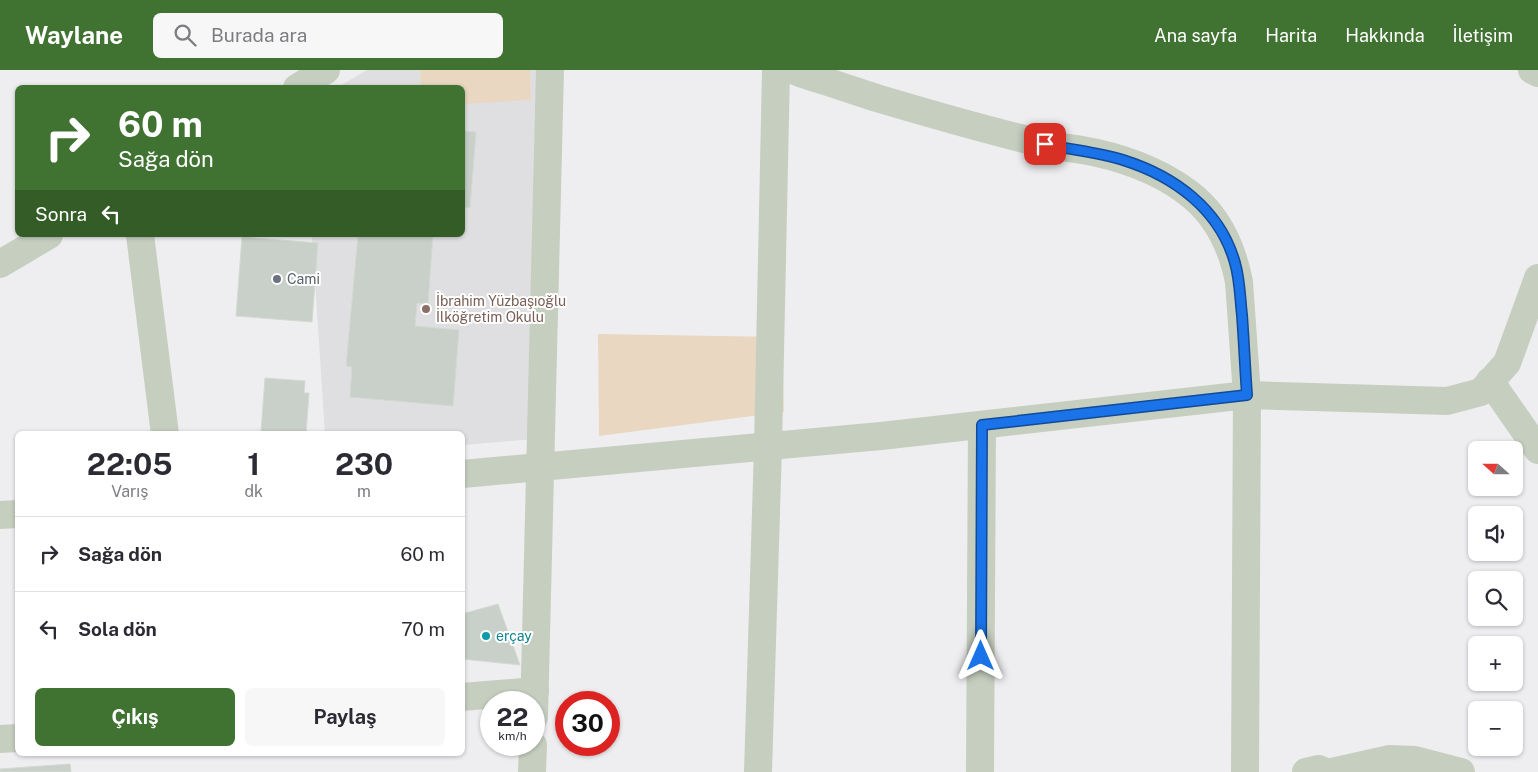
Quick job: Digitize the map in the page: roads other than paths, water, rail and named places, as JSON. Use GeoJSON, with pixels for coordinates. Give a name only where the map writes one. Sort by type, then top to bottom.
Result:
{"type":"FeatureCollection","features":[{"type":"Feature","properties":{"kind":"street"},"geometry":{"type":"LineString","coordinates":[[302,85],[326,70]]}},
{"type":"Feature","properties":{"kind":"street"},"geometry":{"type":"LineString","coordinates":[[534,691],[550,70]]}},
{"type":"Feature","properties":{"kind":"street"},"geometry":{"type":"LineString","coordinates":[[758,772],[768,447],[776,70]]}},
{"type":"Feature","properties":{"kind":"street"},"geometry":{"type":"LineString","coordinates":[[793,70],[934,115],[998,132],[1125,161],[1168,180],[1188,192],[1201,203],[1222,230],[1235,263],[1241,300],[1247,395],[1245,772]]}},
{"type":"Feature","properties":{"kind":"street"},"geometry":{"type":"LineString","coordinates":[[1532,70],[1538,73]]}},
{"type":"Feature","properties":{"kind":"street"},"geometry":{"type":"LineString","coordinates":[[0,264],[46,237]]}},
{"type":"Feature","properties":{"kind":"street"},"geometry":{"type":"LineString","coordinates":[[140,237],[165,431]]}},
{"type":"Feature","properties":{"kind":"street"},"geometry":{"type":"LineString","coordinates":[[465,474],[768,447],[1247,395],[1447,401],[1481,392],[1507,363],[1538,278]]}},
{"type":"Feature","properties":{"kind":"street"},"geometry":{"type":"LineString","coordinates":[[1490,381],[1538,450]]}},
{"type":"Feature","properties":{"kind":"street"},"geometry":{"type":"LineString","coordinates":[[980,772],[982,425]]}},
{"type":"Feature","properties":{"kind":"street"},"geometry":{"type":"LineString","coordinates":[[0,516],[15,514]]}},
{"type":"Feature","properties":{"kind":"street"},"geometry":{"type":"LineString","coordinates":[[465,697],[480,699]]}},
{"type":"Feature","properties":{"kind":"street"},"geometry":{"type":"LineString","coordinates":[[0,739],[15,738]]}},
{"type":"Feature","properties":{"kind":"street"},"geometry":{"type":"LineString","coordinates":[[532,772],[533,756]]}},
{"type":"Feature","properties":{"kind":"street"},"geometry":{"type":"LineString","coordinates":[[1332,772],[1390,759],[1414,760],[1461,772]]}},
{"type":"Feature","properties":{"kind":"street"},"geometry":{"type":"LineString","coordinates":[[1306,772],[1319,769],[1326,772]]}},
{"type":"Feature","properties":{"kind":"place","name":"Cami"},"geometry":{"type":"Point","coordinates":[277,279]}},
{"type":"Feature","properties":{"kind":"place","name":"İbrahim Yüzbaşıoğlu İlköğretim Okulu"},"geometry":{"type":"Point","coordinates":[426,309]}},
{"type":"Feature","properties":{"kind":"place","name":"erçay"},"geometry":{"type":"Point","coordinates":[486,636]}}]}
